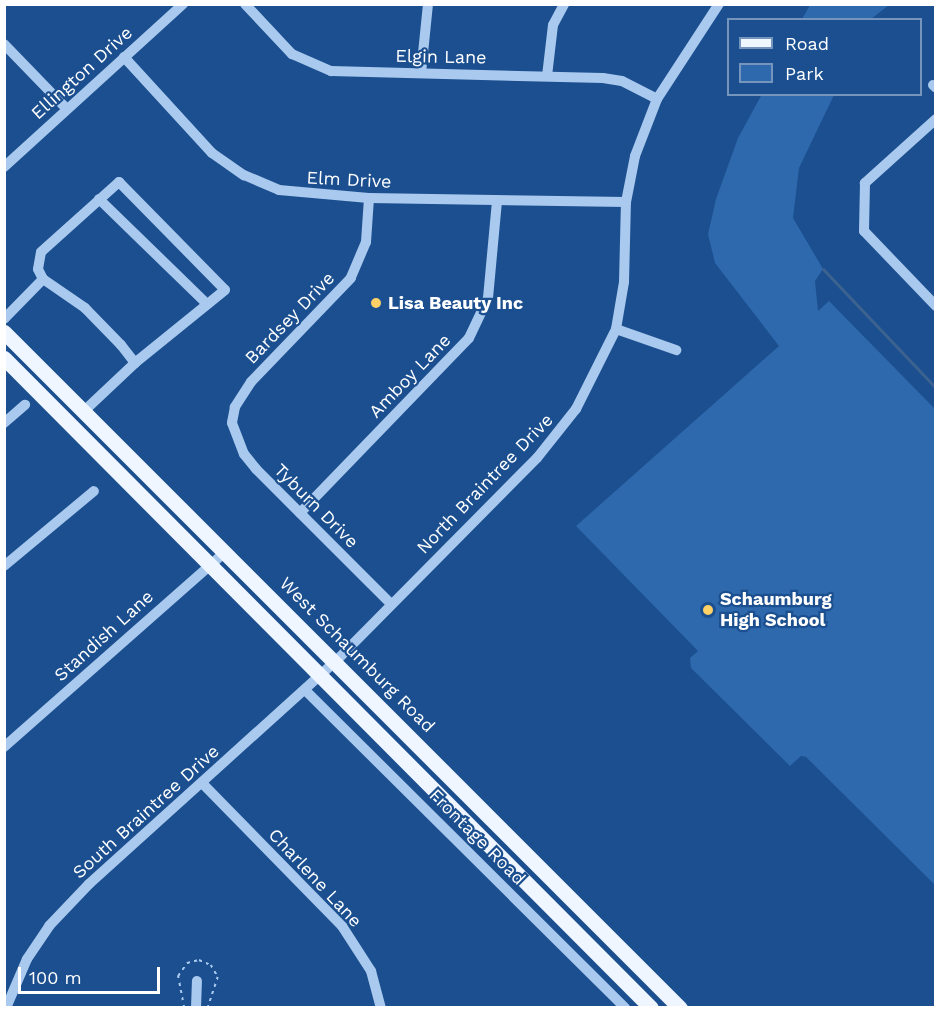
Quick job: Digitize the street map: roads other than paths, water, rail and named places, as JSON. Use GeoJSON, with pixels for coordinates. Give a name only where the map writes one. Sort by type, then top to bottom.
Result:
{"type":"FeatureCollection","features":[{"type":"Feature","properties":{"kind":"main road","name":"West Schaumburg Road"},"geometry":{"type":"LineString","coordinates":[[4,332],[226,550],[680,1008]]}},
{"type":"Feature","properties":{"kind":"main road"},"geometry":{"type":"LineString","coordinates":[[4,358],[651,1008]]}},
{"type":"Feature","properties":{"kind":"street","name":"Ellington Drive"},"geometry":{"type":"LineString","coordinates":[[4,167],[66,108],[183,4]]}},
{"type":"Feature","properties":{"kind":"street","name":"Elgin Lane"},"geometry":{"type":"LineString","coordinates":[[245,4],[292,54],[316,68],[547,76],[622,81],[657,99]]}},
{"type":"Feature","properties":{"kind":"street"},"geometry":{"type":"LineString","coordinates":[[421,73],[428,4]]}},
{"type":"Feature","properties":{"kind":"street"},"geometry":{"type":"LineString","coordinates":[[547,76],[553,26],[564,4]]}},
{"type":"Feature","properties":{"kind":"street","name":"North Braintree Drive"},"geometry":{"type":"LineString","coordinates":[[336,661],[560,433],[593,381],[616,329],[624,282],[626,202],[635,156],[657,99],[719,4]]}},
{"type":"Feature","properties":{"kind":"street"},"geometry":{"type":"LineString","coordinates":[[4,44],[66,108]]}},
{"type":"Feature","properties":{"kind":"street","name":"Elm Drive"},"geometry":{"type":"LineString","coordinates":[[124,57],[198,140],[244,175],[294,193],[369,198],[626,202]]}},
{"type":"Feature","properties":{"kind":"street"},"geometry":{"type":"LineString","coordinates":[[934,300],[864,231],[865,183],[936,119]]}},
{"type":"Feature","properties":{"kind":"street"},"geometry":{"type":"LineString","coordinates":[[84,411],[135,363],[225,290],[119,182],[41,252],[38,269],[43,279],[85,308],[135,363]]}},
{"type":"Feature","properties":{"kind":"street","name":"Bardsey Drive"},"geometry":{"type":"LineString","coordinates":[[232,423],[235,407],[251,382],[351,278],[366,242],[369,198]]}},
{"type":"Feature","properties":{"kind":"street"},"geometry":{"type":"LineString","coordinates":[[99,199],[207,304]]}},
{"type":"Feature","properties":{"kind":"street","name":"Amboy Lane"},"geometry":{"type":"LineString","coordinates":[[300,513],[469,338],[488,298],[497,201]]}},
{"type":"Feature","properties":{"kind":"street"},"geometry":{"type":"LineString","coordinates":[[4,319],[43,279]]}},
{"type":"Feature","properties":{"kind":"street"},"geometry":{"type":"LineString","coordinates":[[616,329],[676,350]]}},
{"type":"Feature","properties":{"kind":"street"},"geometry":{"type":"LineString","coordinates":[[4,423],[25,405]]}},
{"type":"Feature","properties":{"kind":"street","name":"Tyburn Drive"},"geometry":{"type":"LineString","coordinates":[[232,423],[244,454],[391,603]]}},
{"type":"Feature","properties":{"kind":"street"},"geometry":{"type":"LineString","coordinates":[[4,566],[94,491]]}},
{"type":"Feature","properties":{"kind":"street","name":"Standish Lane"},"geometry":{"type":"LineString","coordinates":[[4,747],[226,550]]}},
{"type":"Feature","properties":{"kind":"street","name":"South Braintree Drive"},"geometry":{"type":"LineString","coordinates":[[6,1008],[27,959],[49,926],[89,884],[203,784],[336,661]]}},
{"type":"Feature","properties":{"kind":"street","name":"Frontage Road"},"geometry":{"type":"LineString","coordinates":[[305,690],[625,1008]]}},
{"type":"Feature","properties":{"kind":"street","name":"Charlene Lane"},"geometry":{"type":"LineString","coordinates":[[203,784],[342,926],[371,971],[381,1008]]}},
{"type":"Feature","properties":{"kind":"street"},"geometry":{"type":"LineString","coordinates":[[196,1008],[197,981]]}},
{"type":"Feature","properties":{"kind":"waterway"},"geometry":{"type":"LineString","coordinates":[[823,269],[936,388]]}},
{"type":"Feature","properties":{"kind":"place","name":"Lisa Beauty Inc"},"geometry":{"type":"Point","coordinates":[376,303]}},
{"type":"Feature","properties":{"kind":"place","name":"Schaumburg High School"},"geometry":{"type":"Point","coordinates":[708,610]}}]}
